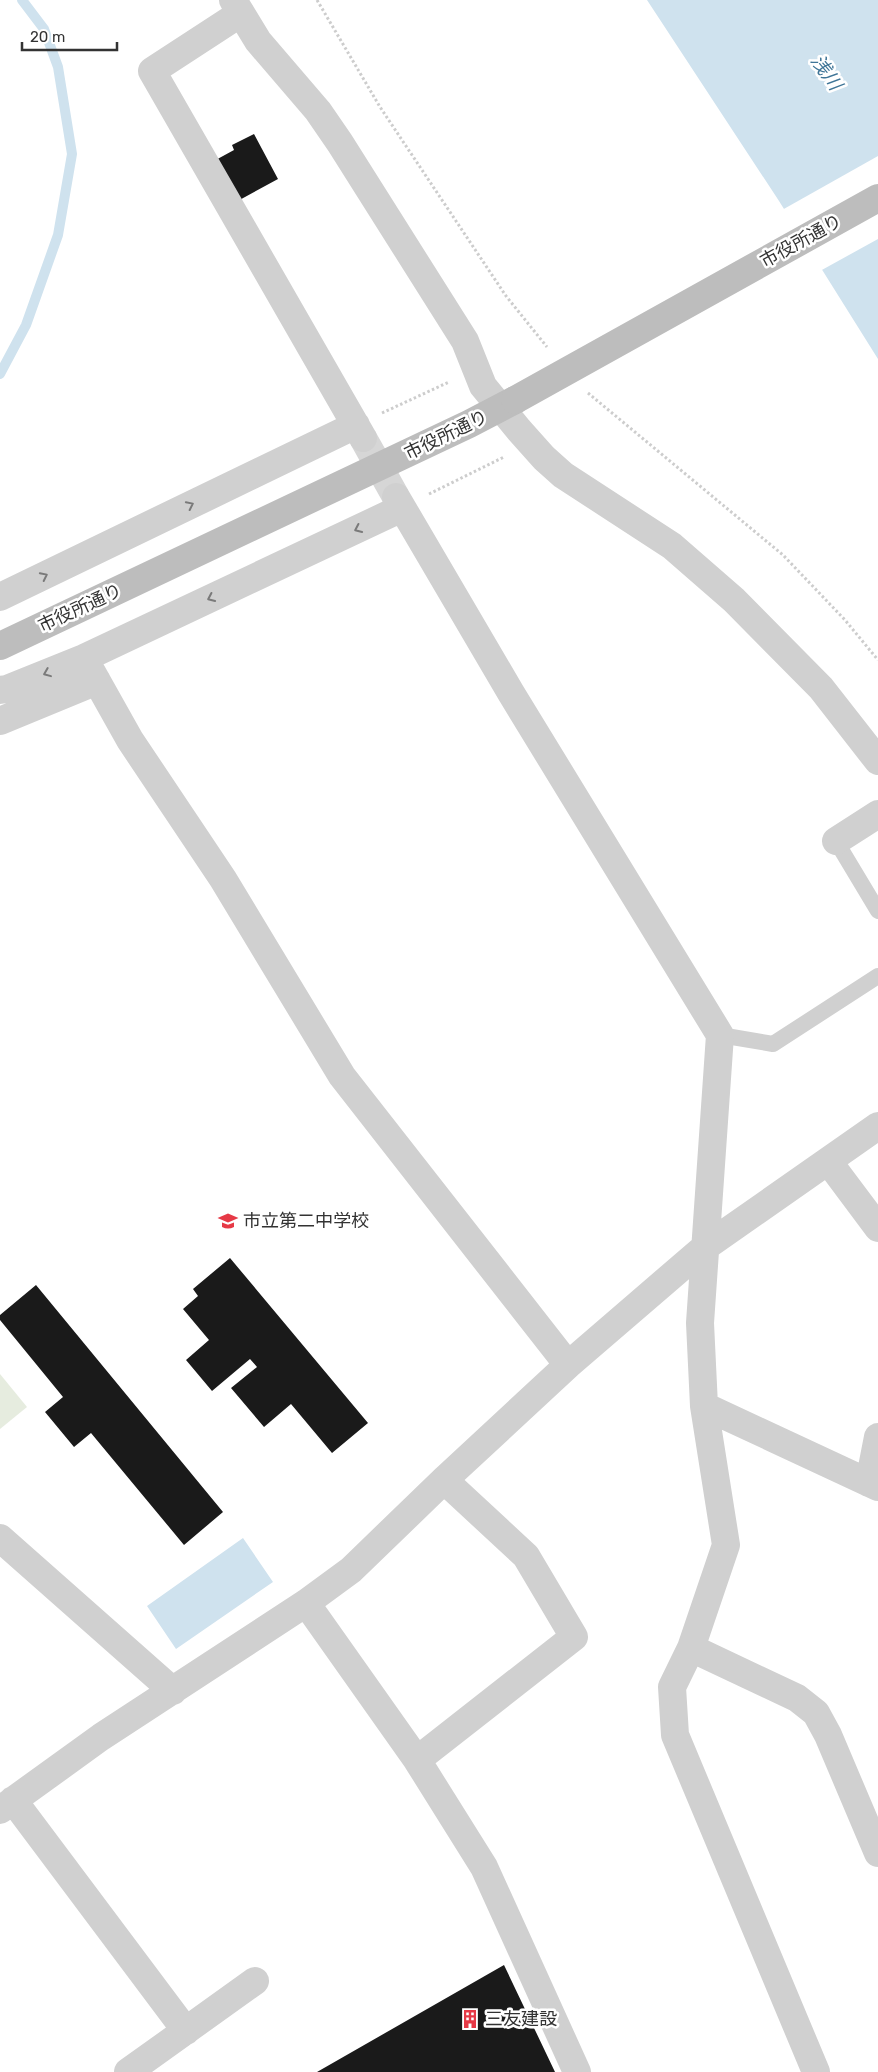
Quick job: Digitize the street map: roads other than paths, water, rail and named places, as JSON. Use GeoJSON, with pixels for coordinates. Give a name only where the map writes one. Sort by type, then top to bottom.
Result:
{"type":"FeatureCollection","features":[{"type":"Feature","properties":{"kind":"street"},"geometry":{"type":"LineString","coordinates":[[0,597],[360,432],[152,71],[237,6],[258,41],[318,111],[340,143],[465,341],[483,386],[509,404],[544,458],[588,492],[672,546],[697,566],[740,606],[821,688],[878,761]]}},
{"type":"Feature","properties":{"kind":"street","name":"市役所通り"},"geometry":{"type":"LineString","coordinates":[[0,646],[509,404],[878,198]]}},
{"type":"Feature","properties":{"kind":"street"},"geometry":{"type":"LineString","coordinates":[[0,721],[91,670],[408,500],[510,693],[720,1035],[700,1323],[704,1406],[726,1546],[691,1648],[672,1687],[675,1735],[816,2072]]}},
{"type":"Feature","properties":{"kind":"street"},"geometry":{"type":"LineString","coordinates":[[0,690],[91,670]]}},
{"type":"Feature","properties":{"kind":"street"},"geometry":{"type":"LineString","coordinates":[[91,670],[130,740],[222,879],[342,1076],[568,1365]]}},
{"type":"Feature","properties":{"kind":"street"},"geometry":{"type":"LineString","coordinates":[[836,841],[878,814]]}},
{"type":"Feature","properties":{"kind":"street"},"geometry":{"type":"LineString","coordinates":[[186,2031],[7,1805],[101,1737],[306,1603],[351,1570],[444,1480],[568,1365],[705,1247],[878,1126]]}},
{"type":"Feature","properties":{"kind":"street"},"geometry":{"type":"LineString","coordinates":[[828,1161],[878,1228]]}},
{"type":"Feature","properties":{"kind":"street"},"geometry":{"type":"LineString","coordinates":[[704,1406],[874,1485],[878,1437]]}},
{"type":"Feature","properties":{"kind":"street"},"geometry":{"type":"LineString","coordinates":[[416,1760],[574,1637],[526,1556],[444,1480]]}},
{"type":"Feature","properties":{"kind":"street"},"geometry":{"type":"LineString","coordinates":[[0,1538],[10,1562],[173,1691]]}},
{"type":"Feature","properties":{"kind":"street"},"geometry":{"type":"LineString","coordinates":[[306,1603],[416,1760],[484,1867],[576,2072]]}},
{"type":"Feature","properties":{"kind":"street"},"geometry":{"type":"LineString","coordinates":[[691,1648],[797,1698],[816,1713],[828,1735],[878,1853]]}},
{"type":"Feature","properties":{"kind":"street"},"geometry":{"type":"LineString","coordinates":[[128,2072],[255,1981]]}},
{"type":"Feature","properties":{"kind":"lane"},"geometry":{"type":"LineString","coordinates":[[836,841],[878,910]]}},
{"type":"Feature","properties":{"kind":"lane"},"geometry":{"type":"LineString","coordinates":[[720,1035],[773,1044],[878,976]]}},
{"type":"Feature","properties":{"kind":"water","name":"浅川"},"geometry":{"type":"Polygon","coordinates":[[[647,0],[878,0],[878,359],[779,201],[647,0]]]}},
{"type":"Feature","properties":{"kind":"water"},"geometry":{"type":"Polygon","coordinates":[[[243,1538],[273,1582],[176,1649],[147,1606],[243,1538]]]}},
{"type":"Feature","properties":{"kind":"waterway"},"geometry":{"type":"LineString","coordinates":[[0,374],[26,325],[58,235],[72,154],[58,67],[44,29],[22,0]]}},
{"type":"Feature","properties":{"kind":"tunnel"},"geometry":{"type":"LineString","coordinates":[[363,438],[396,497]]}},
{"type":"Feature","properties":{"kind":"place","name":"市立第二中学校"},"geometry":{"type":"Point","coordinates":[228,1221]}},
{"type":"Feature","properties":{"kind":"place","name":"三友建設"},"geometry":{"type":"Point","coordinates":[470,2019]}}]}
